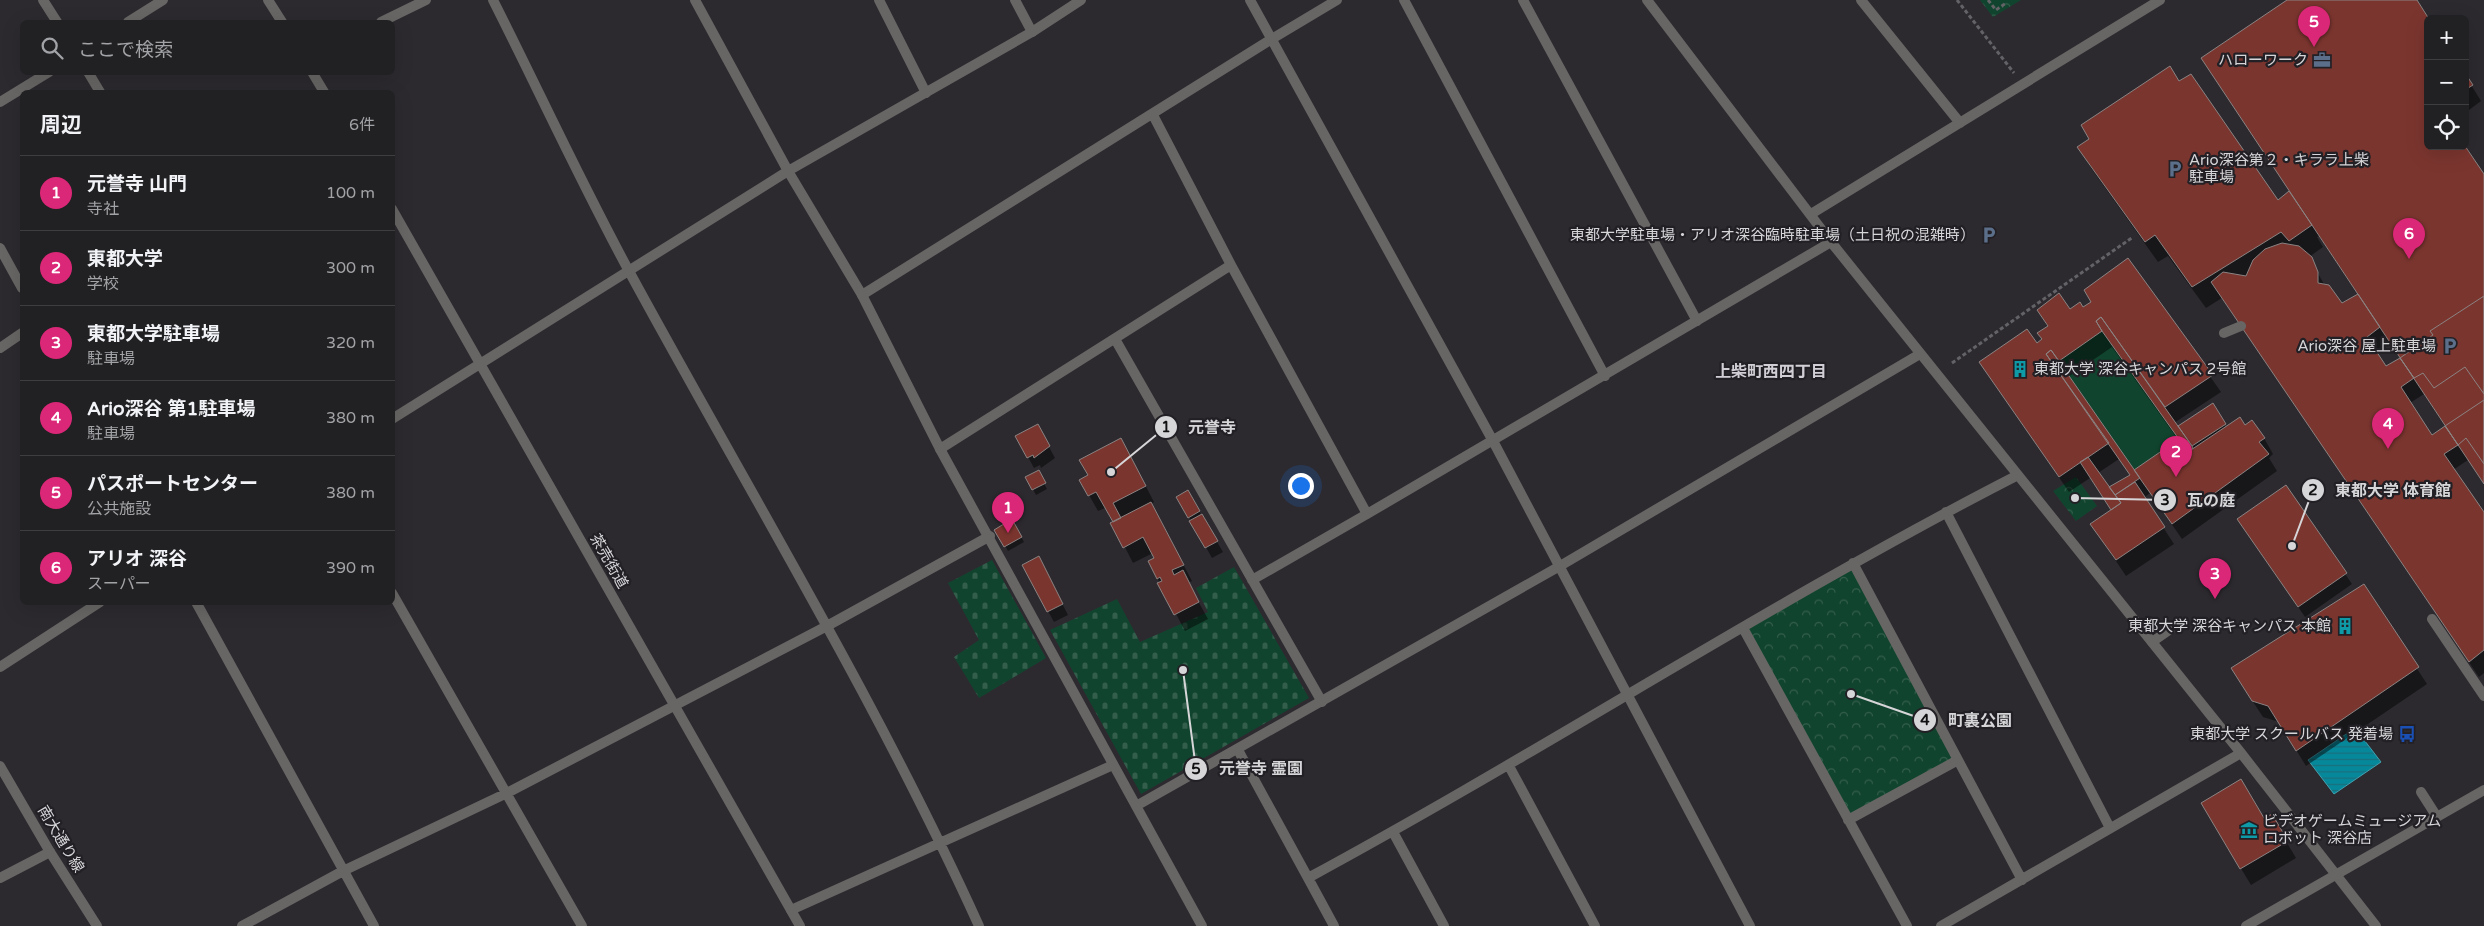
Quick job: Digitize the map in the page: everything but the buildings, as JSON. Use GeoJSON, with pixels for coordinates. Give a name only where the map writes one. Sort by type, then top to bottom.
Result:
{"type":"FeatureCollection","features":[{"type":"Feature","properties":{"kind":"street"},"geometry":{"type":"LineString","coordinates":[[43,0],[56,20]]}},
{"type":"Feature","properties":{"kind":"street"},"geometry":{"type":"LineString","coordinates":[[131,20],[163,0]]}},
{"type":"Feature","properties":{"kind":"street"},"geometry":{"type":"LineString","coordinates":[[268,0],[281,20]]}},
{"type":"Feature","properties":{"kind":"street"},"geometry":{"type":"LineString","coordinates":[[385,20],[426,0]]}},
{"type":"Feature","properties":{"kind":"street"},"geometry":{"type":"LineString","coordinates":[[493,0],[628,270],[827,626],[941,843],[979,926]]}},
{"type":"Feature","properties":{"kind":"street"},"geometry":{"type":"LineString","coordinates":[[695,0],[788,171],[862,295],[940,449],[990,536],[1202,926]]}},
{"type":"Feature","properties":{"kind":"street"},"geometry":{"type":"LineString","coordinates":[[879,0],[926,93]]}},
{"type":"Feature","properties":{"kind":"street"},"geometry":{"type":"LineString","coordinates":[[1015,0],[1032,32]]}},
{"type":"Feature","properties":{"kind":"street"},"geometry":{"type":"LineString","coordinates":[[395,417],[788,171],[1032,32],[1081,0]]}},
{"type":"Feature","properties":{"kind":"street"},"geometry":{"type":"LineString","coordinates":[[1250,0],[1270,40],[1493,441],[1750,926]]}},
{"type":"Feature","properties":{"kind":"street"},"geometry":{"type":"LineString","coordinates":[[862,295],[1337,0]]}},
{"type":"Feature","properties":{"kind":"street"},"geometry":{"type":"LineString","coordinates":[[1404,0],[1604,376]]}},
{"type":"Feature","properties":{"kind":"street"},"geometry":{"type":"LineString","coordinates":[[1524,0],[1697,321]]}},
{"type":"Feature","properties":{"kind":"street"},"geometry":{"type":"LineString","coordinates":[[1647,0],[1831,242],[2241,753],[2376,926]]}},
{"type":"Feature","properties":{"kind":"street"},"geometry":{"type":"LineString","coordinates":[[1861,0],[1960,123]]}},
{"type":"Feature","properties":{"kind":"street"},"geometry":{"type":"LineString","coordinates":[[1811,214],[2160,0]]}},
{"type":"Feature","properties":{"kind":"street"},"geometry":{"type":"LineString","coordinates":[[0,102],[44,75]]}},
{"type":"Feature","properties":{"kind":"street"},"geometry":{"type":"LineString","coordinates":[[90,75],[99,90]]}},
{"type":"Feature","properties":{"kind":"street"},"geometry":{"type":"LineString","coordinates":[[314,75],[323,90]]}},
{"type":"Feature","properties":{"kind":"street"},"geometry":{"type":"LineString","coordinates":[[1153,115],[1231,265],[1367,514]]}},
{"type":"Feature","properties":{"kind":"street","name":"茶売街道"},"geometry":{"type":"LineString","coordinates":[[395,214],[800,926]]}},
{"type":"Feature","properties":{"kind":"street"},"geometry":{"type":"LineString","coordinates":[[1252,580],[1831,242]]}},
{"type":"Feature","properties":{"kind":"street"},"geometry":{"type":"LineString","coordinates":[[0,248],[20,284]]}},
{"type":"Feature","properties":{"kind":"street"},"geometry":{"type":"LineString","coordinates":[[940,449],[1231,265]]}},
{"type":"Feature","properties":{"kind":"street"},"geometry":{"type":"LineString","coordinates":[[2224,334],[2241,326]]}},
{"type":"Feature","properties":{"kind":"street"},"geometry":{"type":"LineString","coordinates":[[0,348],[20,334]]}},
{"type":"Feature","properties":{"kind":"street"},"geometry":{"type":"LineString","coordinates":[[1115,338],[1322,702]]}},
{"type":"Feature","properties":{"kind":"street"},"geometry":{"type":"LineString","coordinates":[[1136,806],[1238,750],[1560,566],[1920,354]]}},
{"type":"Feature","properties":{"kind":"street"},"geometry":{"type":"LineString","coordinates":[[1308,878],[1509,766],[1853,563],[2018,475]]}},
{"type":"Feature","properties":{"kind":"street"},"geometry":{"type":"LineString","coordinates":[[1946,512],[2110,828]]}},
{"type":"Feature","properties":{"kind":"street"},"geometry":{"type":"LineString","coordinates":[[242,926],[343,871],[507,793],[827,626],[990,536]]}},
{"type":"Feature","properties":{"kind":"street"},"geometry":{"type":"LineString","coordinates":[[1853,563],[2022,880]]}},
{"type":"Feature","properties":{"kind":"street"},"geometry":{"type":"LineString","coordinates":[[395,598],[582,926]]}},
{"type":"Feature","properties":{"kind":"street"},"geometry":{"type":"LineString","coordinates":[[0,667],[95,605]]}},
{"type":"Feature","properties":{"kind":"street"},"geometry":{"type":"LineString","coordinates":[[198,605],[374,926]]}},
{"type":"Feature","properties":{"kind":"street"},"geometry":{"type":"LineString","coordinates":[[2432,618],[2484,696]]}},
{"type":"Feature","properties":{"kind":"street"},"geometry":{"type":"LineString","coordinates":[[1742,628],[1906,926]]}},
{"type":"Feature","properties":{"kind":"street"},"geometry":{"type":"LineString","coordinates":[[2152,642],[2172,628]]}},
{"type":"Feature","properties":{"kind":"street"},"geometry":{"type":"LineString","coordinates":[[1238,750],[1334,926]]}},
{"type":"Feature","properties":{"kind":"street"},"geometry":{"type":"LineString","coordinates":[[1942,926],[2241,753]]}},
{"type":"Feature","properties":{"kind":"street"},"geometry":{"type":"LineString","coordinates":[[1848,820],[1958,760]]}},
{"type":"Feature","properties":{"kind":"street"},"geometry":{"type":"LineString","coordinates":[[791,910],[1113,765]]}},
{"type":"Feature","properties":{"kind":"street","name":"南大通り線"},"geometry":{"type":"LineString","coordinates":[[0,766],[50,852],[98,926]]}},
{"type":"Feature","properties":{"kind":"street"},"geometry":{"type":"LineString","coordinates":[[1509,766],[1595,926]]}},
{"type":"Feature","properties":{"kind":"street"},"geometry":{"type":"LineString","coordinates":[[2246,926],[2484,790]]}},
{"type":"Feature","properties":{"kind":"street"},"geometry":{"type":"LineString","coordinates":[[2421,792],[2437,817]]}},
{"type":"Feature","properties":{"kind":"street"},"geometry":{"type":"LineString","coordinates":[[1393,832],[1444,926]]}},
{"type":"Feature","properties":{"kind":"street"},"geometry":{"type":"LineString","coordinates":[[0,878],[50,852]]}},
{"type":"Feature","properties":{"kind":"path"},"geometry":{"type":"LineString","coordinates":[[1957,0],[2022,83]]}},
{"type":"Feature","properties":{"kind":"path"},"geometry":{"type":"LineString","coordinates":[[1988,0],[1996,10],[2006,3]]}},
{"type":"Feature","properties":{"kind":"path"},"geometry":{"type":"LineString","coordinates":[[1952,363],[2133,237]]}},
{"type":"Feature","properties":{"kind":"green space"},"geometry":{"type":"Polygon","coordinates":[[[1980,0],[2021,0],[1993,17],[1980,0]]]}},
{"type":"Feature","properties":{"kind":"green space"},"geometry":{"type":"Polygon","coordinates":[[[2102,331],[2179,439],[2134,470],[2059,361],[2102,331]]]}},
{"type":"Feature","properties":{"kind":"green space"},"geometry":{"type":"Polygon","coordinates":[[[2076,477],[2097,506],[2076,521],[2053,491],[2076,477]]]}},
{"type":"Feature","properties":{"kind":"green space"},"geometry":{"type":"Polygon","coordinates":[[[992,560],[1046,658],[979,698],[954,657],[979,640],[948,583],[992,560]]]}},
{"type":"Feature","properties":{"kind":"green space"},"geometry":{"type":"Polygon","coordinates":[[[1853,563],[1958,760],[1848,820],[1743,628],[1853,563]]]}},
{"type":"Feature","properties":{"kind":"green space"},"geometry":{"type":"Polygon","coordinates":[[[1234,567],[1309,698],[1141,794],[1050,630],[1117,599],[1140,642],[1208,612],[1196,588],[1234,567]]]}},
{"type":"Feature","properties":{"kind":"water"},"geometry":{"type":"Polygon","coordinates":[[[2355,728],[2381,762],[2334,794],[2308,760],[2355,728]]]}},
{"type":"Feature","properties":{"kind":"place","name":"パスポートセンター"},"geometry":{"type":"Point","coordinates":[2314,47]}},
{"type":"Feature","properties":{"kind":"place","name":"ハローワーク"},"geometry":{"type":"Point","coordinates":[2322,60]}},
{"type":"Feature","properties":{"kind":"place","name":"Ario深谷第２・キララ上柴 駐車場"},"geometry":{"type":"Point","coordinates":[2175,169]}},
{"type":"Feature","properties":{"kind":"place","name":"東都大学駐車場・アリオ深谷臨時駐車場（土日祝の混雑時）"},"geometry":{"type":"Point","coordinates":[1989,235]}},
{"type":"Feature","properties":{"kind":"place","name":"アリオ 深谷"},"geometry":{"type":"Point","coordinates":[2409,259]}},
{"type":"Feature","properties":{"kind":"place","name":"Ario深谷 屋上駐車場"},"geometry":{"type":"Point","coordinates":[2450,346]}},
{"type":"Feature","properties":{"kind":"place","name":"東都大学 深谷キャンパス 2号館"},"geometry":{"type":"Point","coordinates":[2020,369]}},
{"type":"Feature","properties":{"kind":"place","name":"Ario深谷 第1駐車場"},"geometry":{"type":"Point","coordinates":[2388,449]}},
{"type":"Feature","properties":{"kind":"place","name":"元誉寺"},"geometry":{"type":"Point","coordinates":[1111,472]}},
{"type":"Feature","properties":{"kind":"place","name":"東都大学"},"geometry":{"type":"Point","coordinates":[2176,477]}},
{"type":"Feature","properties":{"kind":"place","name":"瓦の庭"},"geometry":{"type":"Point","coordinates":[2075,498]}},
{"type":"Feature","properties":{"kind":"place","name":"元誉寺 山門"},"geometry":{"type":"Point","coordinates":[1008,533]}},
{"type":"Feature","properties":{"kind":"place","name":"東都大学 体育館"},"geometry":{"type":"Point","coordinates":[2292,546]}},
{"type":"Feature","properties":{"kind":"place","name":"東都大学駐車場"},"geometry":{"type":"Point","coordinates":[2215,599]}},
{"type":"Feature","properties":{"kind":"place","name":"東都大学 深谷キャンパス 本館"},"geometry":{"type":"Point","coordinates":[2345,626]}},
{"type":"Feature","properties":{"kind":"place","name":"元誉寺 霊園"},"geometry":{"type":"Point","coordinates":[1183,670]}},
{"type":"Feature","properties":{"kind":"place","name":"町裏公園"},"geometry":{"type":"Point","coordinates":[1851,694]}},
{"type":"Feature","properties":{"kind":"place","name":"東都大学 スクールバス 発着場"},"geometry":{"type":"Point","coordinates":[2407,734]}},
{"type":"Feature","properties":{"kind":"place","name":"ビデオゲームミュージアム ロボット 深谷店"},"geometry":{"type":"Point","coordinates":[2249,830]}},
{"type":"Feature","properties":{"kind":"district","name":"上柴町西四丁目"},"geometry":{"type":"Point","coordinates":[1771,371]}}]}
